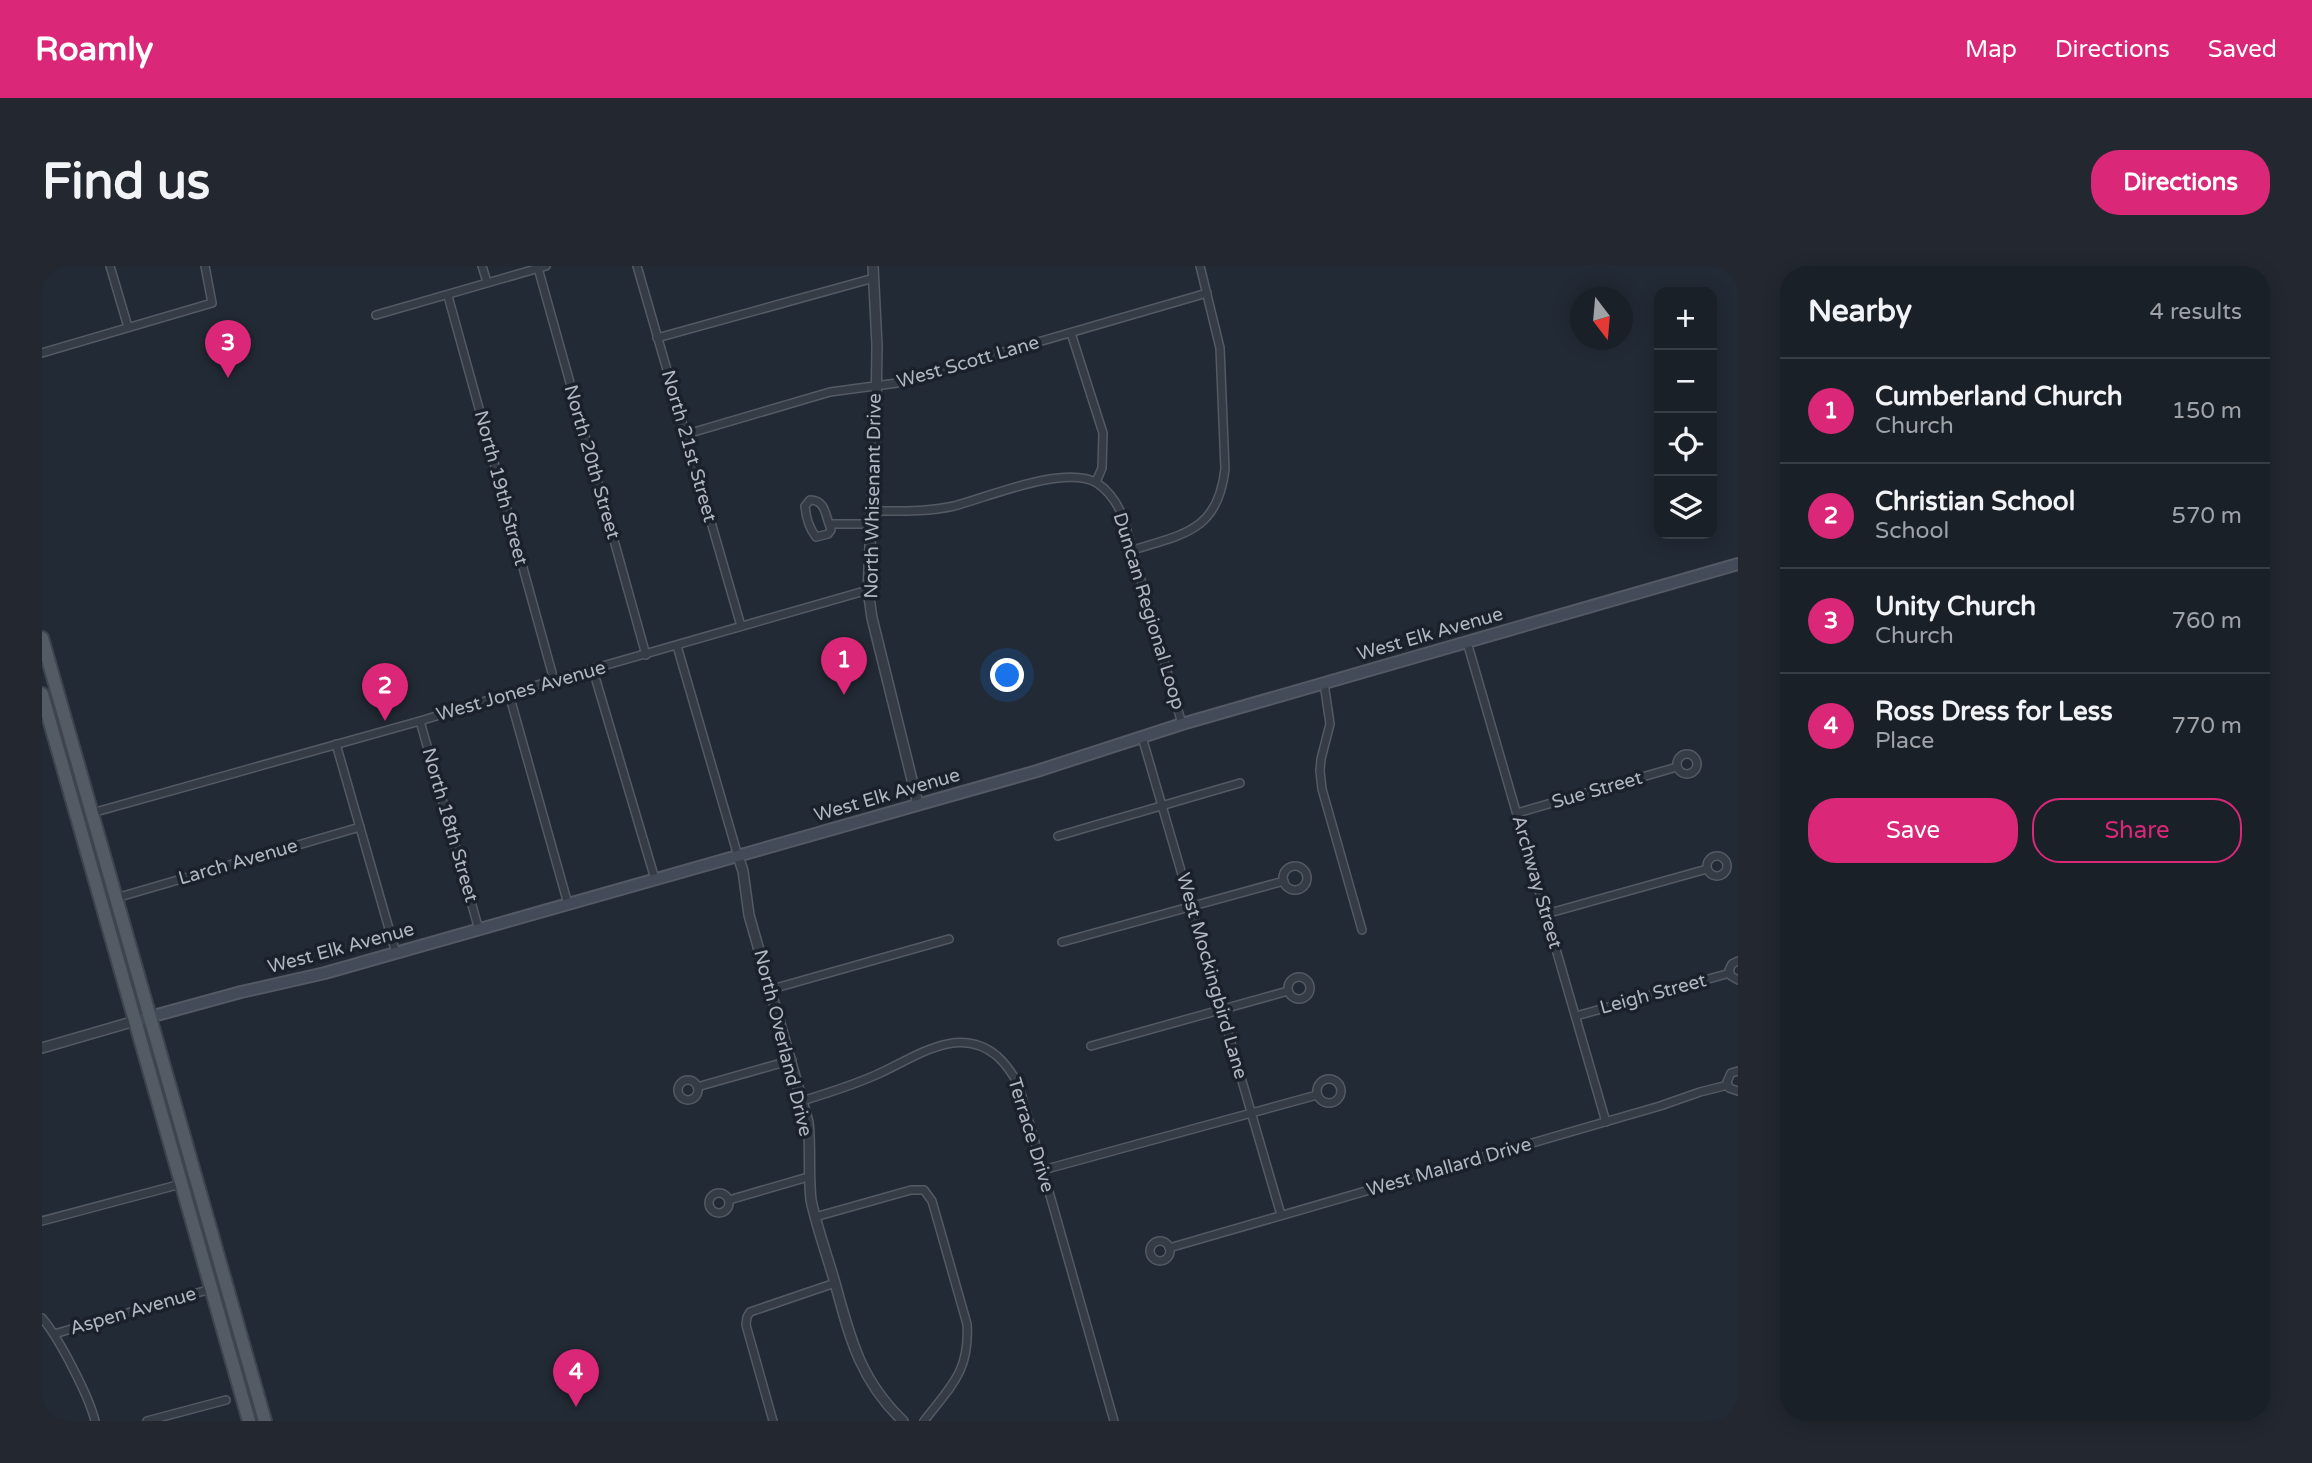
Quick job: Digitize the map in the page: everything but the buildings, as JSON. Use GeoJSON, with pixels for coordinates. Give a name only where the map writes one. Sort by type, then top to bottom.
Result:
{"type":"FeatureCollection","features":[{"type":"Feature","properties":{"kind":"main road","name":"West Elk Avenue"},"geometry":{"type":"LineString","coordinates":[[135,1021],[241,992],[326,973],[480,930],[1037,771],[1182,724],[1738,564]]}},
{"type":"Feature","properties":{"kind":"main road"},"geometry":{"type":"LineString","coordinates":[[42,639],[265,1421]]}},
{"type":"Feature","properties":{"kind":"main road"},"geometry":{"type":"LineString","coordinates":[[42,694],[249,1421]]}},
{"type":"Feature","properties":{"kind":"main road"},"geometry":{"type":"LineString","coordinates":[[48,715],[63,711]]}},
{"type":"Feature","properties":{"kind":"main road"},"geometry":{"type":"LineString","coordinates":[[84,841],[99,837]]}},
{"type":"Feature","properties":{"kind":"main road"},"geometry":{"type":"LineString","coordinates":[[185,1198],[200,1193]]}},
{"type":"Feature","properties":{"kind":"main road"},"geometry":{"type":"LineString","coordinates":[[244,1404],[259,1400]]}},
{"type":"Feature","properties":{"kind":"street"},"geometry":{"type":"LineString","coordinates":[[110,266],[128,327]]}},
{"type":"Feature","properties":{"kind":"street"},"geometry":{"type":"LineString","coordinates":[[42,353],[212,303],[205,266]]}},
{"type":"Feature","properties":{"kind":"street"},"geometry":{"type":"LineString","coordinates":[[482,266],[487,282]]}},
{"type":"Feature","properties":{"kind":"street","name":"North 21st Street"},"geometry":{"type":"LineString","coordinates":[[637,266],[741,626]]}},
{"type":"Feature","properties":{"kind":"street","name":"North Whisenant Drive"},"geometry":{"type":"LineString","coordinates":[[873,266],[877,345],[868,590],[872,618],[918,804]]}},
{"type":"Feature","properties":{"kind":"street"},"geometry":{"type":"LineString","coordinates":[[1133,550],[1182,535],[1198,526],[1217,505],[1223,489],[1225,469],[1220,348],[1200,266]]}},
{"type":"Feature","properties":{"kind":"street"},"geometry":{"type":"LineString","coordinates":[[376,315],[542,267]]}},
{"type":"Feature","properties":{"kind":"street","name":"North 20th Street"},"geometry":{"type":"LineString","coordinates":[[542,267],[646,655]]}},
{"type":"Feature","properties":{"kind":"street"},"geometry":{"type":"LineString","coordinates":[[657,338],[874,278]]}},
{"type":"Feature","properties":{"kind":"street","name":"West Scott Lane"},"geometry":{"type":"LineString","coordinates":[[687,434],[830,393],[897,383],[1207,293]]}},
{"type":"Feature","properties":{"kind":"street","name":"North 19th Street"},"geometry":{"type":"LineString","coordinates":[[448,296],[554,680]]}},
{"type":"Feature","properties":{"kind":"street"},"geometry":{"type":"LineString","coordinates":[[873,511],[927,511],[951,507],[1051,478],[1070,477],[1096,482],[1102,468],[1103,433],[1071,333]]}},
{"type":"Feature","properties":{"kind":"street","name":"Duncan Regional Loop"},"geometry":{"type":"LineString","coordinates":[[1096,482],[1118,504],[1182,724]]}},
{"type":"Feature","properties":{"kind":"street"},"geometry":{"type":"LineString","coordinates":[[810,500],[817,500],[823,505],[829,523],[831,530],[828,534],[816,537],[806,517],[805,506],[810,500]]}},
{"type":"Feature","properties":{"kind":"street"},"geometry":{"type":"LineString","coordinates":[[829,523],[872,524]]}},
{"type":"Feature","properties":{"kind":"street","name":"West Jones Avenue"},"geometry":{"type":"LineString","coordinates":[[92,813],[420,721],[868,590]]}},
{"type":"Feature","properties":{"kind":"street","name":"Archway Street"},"geometry":{"type":"LineString","coordinates":[[1467,642],[1606,1122]]}},
{"type":"Feature","properties":{"kind":"street"},"geometry":{"type":"LineString","coordinates":[[677,646],[738,856]]}},
{"type":"Feature","properties":{"kind":"street"},"geometry":{"type":"LineString","coordinates":[[593,670],[655,879]]}},
{"type":"Feature","properties":{"kind":"street"},"geometry":{"type":"LineString","coordinates":[[1324,683],[1330,724],[1320,771],[1322,789],[1362,930]]}},
{"type":"Feature","properties":{"kind":"street"},"geometry":{"type":"LineString","coordinates":[[509,694],[568,904]]}},
{"type":"Feature","properties":{"kind":"street","name":"North 18th Street"},"geometry":{"type":"LineString","coordinates":[[420,721],[480,930]]}},
{"type":"Feature","properties":{"kind":"street","name":"West Mockingbird Lane"},"geometry":{"type":"LineString","coordinates":[[1142,737],[1281,1215]]}},
{"type":"Feature","properties":{"kind":"street"},"geometry":{"type":"LineString","coordinates":[[336,744],[396,953]]}},
{"type":"Feature","properties":{"kind":"street","name":"Sue Street"},"geometry":{"type":"LineString","coordinates":[[1517,813],[1677,766]]}},
{"type":"Feature","properties":{"kind":"street"},"geometry":{"type":"LineString","coordinates":[[1058,836],[1240,783]]}},
{"type":"Feature","properties":{"kind":"street","name":"Larch Avenue"},"geometry":{"type":"LineString","coordinates":[[116,898],[360,827]]}},
{"type":"Feature","properties":{"kind":"street","name":"North Overland Drive"},"geometry":{"type":"LineString","coordinates":[[738,856],[743,871],[749,915],[792,1059],[810,1138],[808,1177],[815,1217],[859,1362],[875,1390],[903,1421]]}},
{"type":"Feature","properties":{"kind":"street"},"geometry":{"type":"LineString","coordinates":[[1546,914],[1707,869]]}},
{"type":"Feature","properties":{"kind":"street"},"geometry":{"type":"LineString","coordinates":[[1062,942],[1284,881]]}},
{"type":"Feature","properties":{"kind":"street"},"geometry":{"type":"LineString","coordinates":[[772,989],[949,939]]}},
{"type":"Feature","properties":{"kind":"street","name":"Leigh Street"},"geometry":{"type":"LineString","coordinates":[[1738,961],[1732,964],[1730,973],[1733,979],[1738,980]]}},
{"type":"Feature","properties":{"kind":"street","name":"Leigh Street"},"geometry":{"type":"LineString","coordinates":[[1576,1016],[1730,973]]}},
{"type":"Feature","properties":{"kind":"street"},"geometry":{"type":"LineString","coordinates":[[1091,1046],[1288,991]]}},
{"type":"Feature","properties":{"kind":"street","name":"West Elk Avenue"},"geometry":{"type":"LineString","coordinates":[[42,1048],[135,1021]]}},
{"type":"Feature","properties":{"kind":"street","name":"Terrace Drive"},"geometry":{"type":"LineString","coordinates":[[802,1101],[878,1075],[920,1052],[960,1042],[989,1050],[1013,1072],[1114,1421]]}},
{"type":"Feature","properties":{"kind":"street"},"geometry":{"type":"LineString","coordinates":[[697,1087],[792,1059]]}},
{"type":"Feature","properties":{"kind":"street"},"geometry":{"type":"LineString","coordinates":[[1738,1071],[1729,1076],[1728,1085],[1732,1090],[1738,1091]]}},
{"type":"Feature","properties":{"kind":"street","name":"West Mallard Drive"},"geometry":{"type":"LineString","coordinates":[[1169,1248],[1728,1085]]}},
{"type":"Feature","properties":{"kind":"street"},"geometry":{"type":"LineString","coordinates":[[1043,1170],[1317,1095]]}},
{"type":"Feature","properties":{"kind":"street"},"geometry":{"type":"LineString","coordinates":[[729,1200],[808,1177]]}},
{"type":"Feature","properties":{"kind":"street"},"geometry":{"type":"LineString","coordinates":[[42,1222],[181,1184]]}},
{"type":"Feature","properties":{"kind":"street"},"geometry":{"type":"LineString","coordinates":[[815,1217],[911,1190],[924,1190],[932,1201],[967,1324],[968,1338],[962,1371],[924,1421]]}},
{"type":"Feature","properties":{"kind":"street"},"geometry":{"type":"LineString","coordinates":[[773,1421],[746,1325],[747,1317],[750,1312],[835,1283]]}},
{"type":"Feature","properties":{"kind":"street","name":"Aspen Avenue"},"geometry":{"type":"LineString","coordinates":[[54,1334],[211,1289]]}},
{"type":"Feature","properties":{"kind":"street"},"geometry":{"type":"LineString","coordinates":[[42,1318],[54,1334],[91,1407],[95,1421]]}},
{"type":"Feature","properties":{"kind":"street"},"geometry":{"type":"LineString","coordinates":[[147,1421],[226,1399]]}},
{"type":"Feature","properties":{"kind":"place","name":"Unity Church"},"geometry":{"type":"Point","coordinates":[228,378]}},
{"type":"Feature","properties":{"kind":"place","name":"Cumberland Church"},"geometry":{"type":"Point","coordinates":[844,695]}},
{"type":"Feature","properties":{"kind":"place","name":"Christian School"},"geometry":{"type":"Point","coordinates":[385,721]}},
{"type":"Feature","properties":{"kind":"place","name":"Ross Dress for Less"},"geometry":{"type":"Point","coordinates":[576,1407]}}]}
